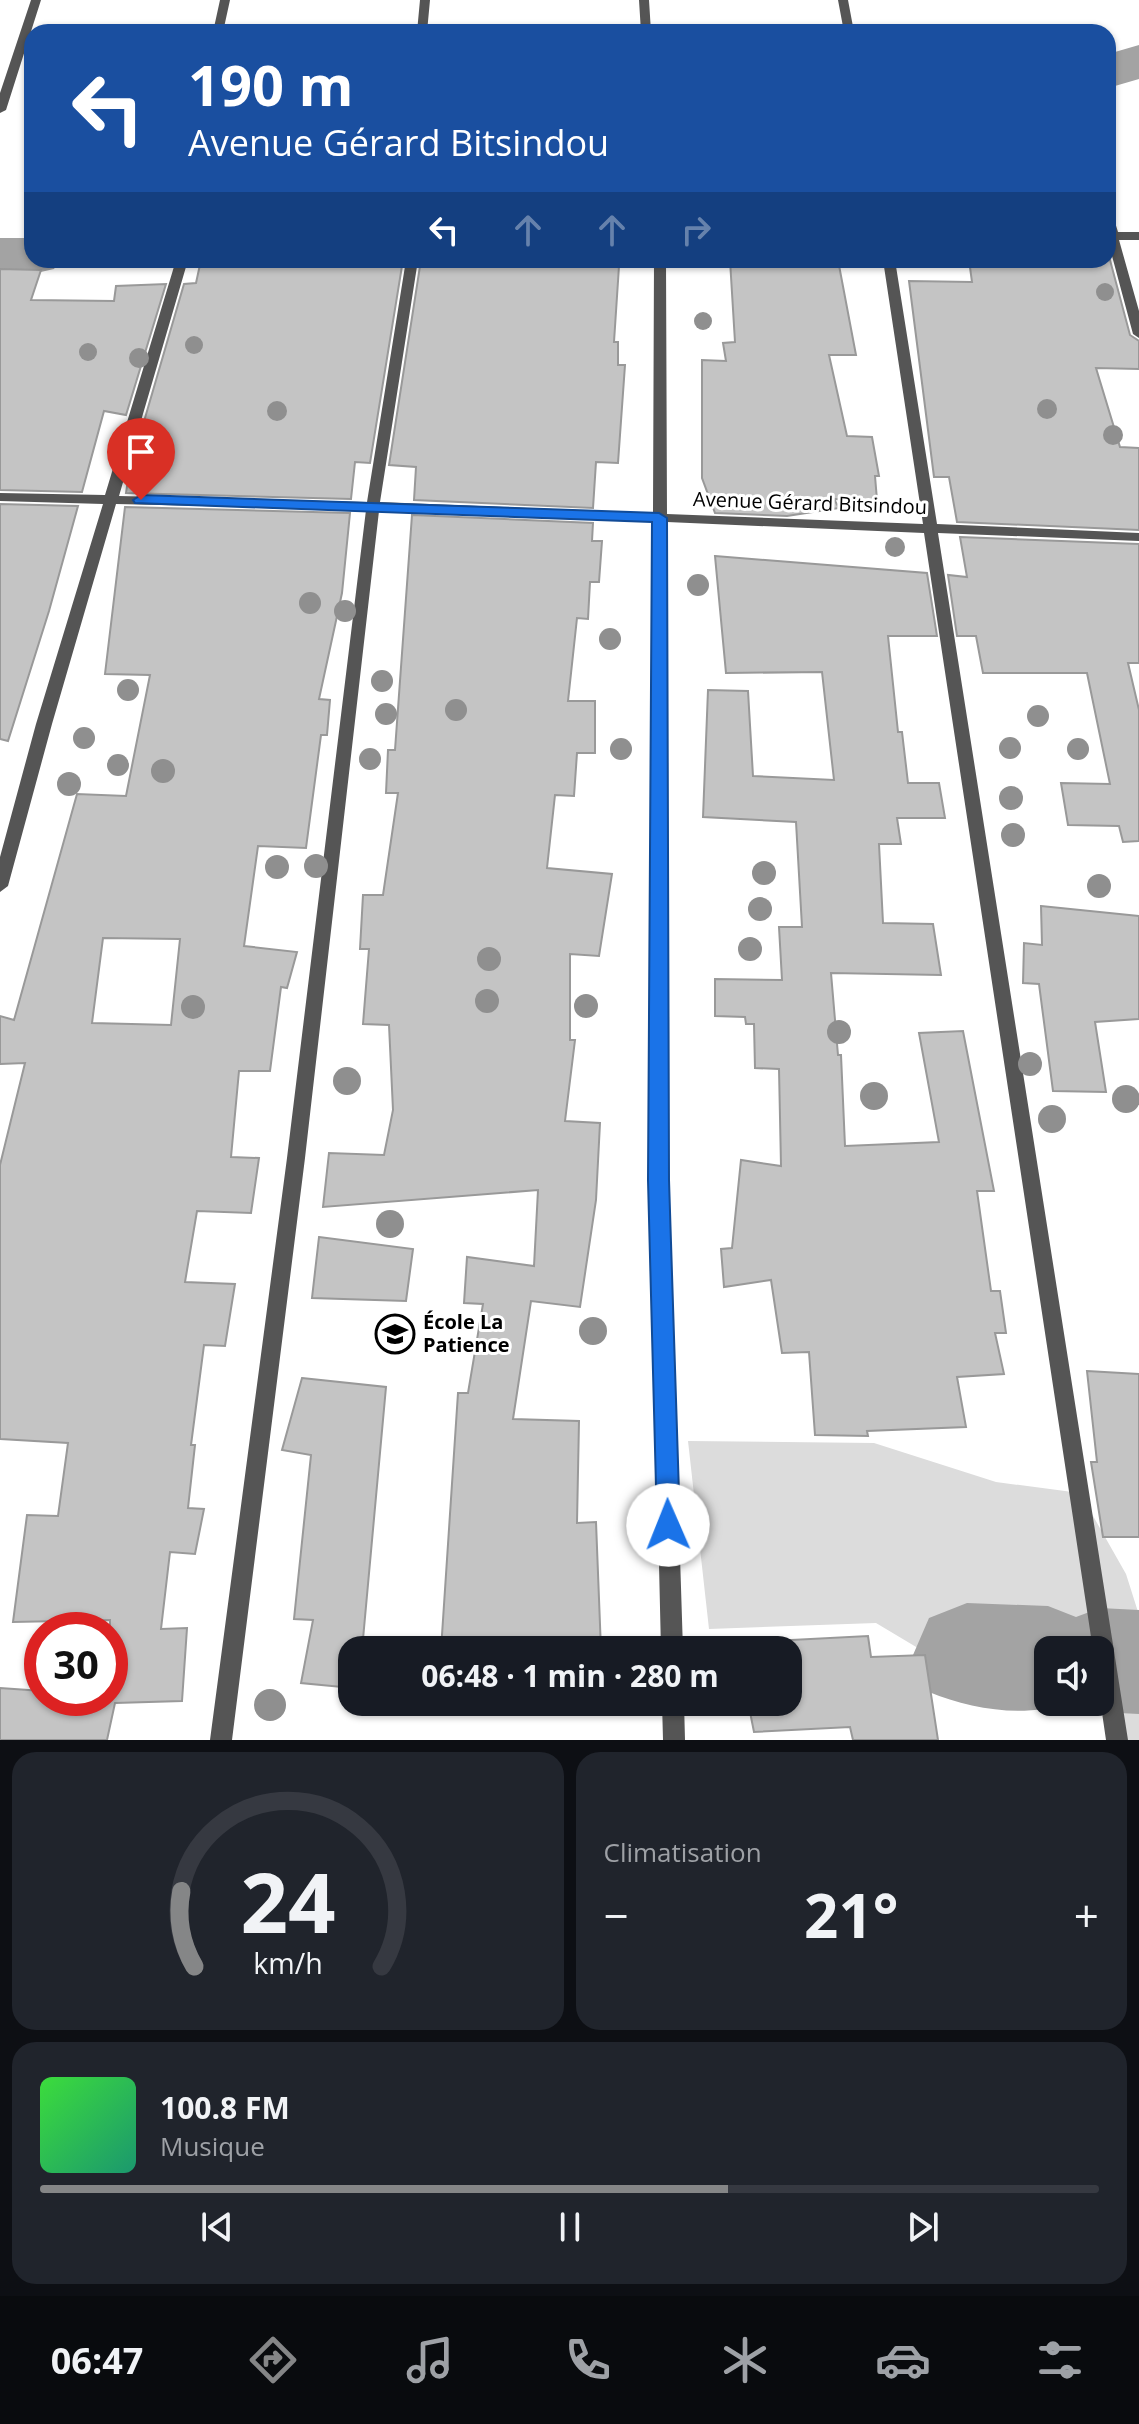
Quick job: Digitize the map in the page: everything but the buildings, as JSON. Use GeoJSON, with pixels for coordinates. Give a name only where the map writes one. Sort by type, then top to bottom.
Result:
{"type":"FeatureCollection","features":[{"type":"Feature","properties":{"kind":"street"},"geometry":{"type":"LineString","coordinates":[[28,24],[36,0]]}},
{"type":"Feature","properties":{"kind":"street"},"geometry":{"type":"LineString","coordinates":[[220,24],[225,0]]}},
{"type":"Feature","properties":{"kind":"street"},"geometry":{"type":"LineString","coordinates":[[423,24],[425,0]]}},
{"type":"Feature","properties":{"kind":"street"},"geometry":{"type":"LineString","coordinates":[[644,0],[646,24]]}},
{"type":"Feature","properties":{"kind":"street"},"geometry":{"type":"LineString","coordinates":[[843,0],[848,24]]}},
{"type":"Feature","properties":{"kind":"street"},"geometry":{"type":"LineString","coordinates":[[0,110],[24,37]]}},
{"type":"Feature","properties":{"kind":"street"},"geometry":{"type":"LineString","coordinates":[[1116,236],[1139,236]]}},
{"type":"Feature","properties":{"kind":"street"},"geometry":{"type":"LineString","coordinates":[[1116,256],[1139,334]]}},
{"type":"Feature","properties":{"kind":"street"},"geometry":{"type":"LineString","coordinates":[[0,886],[44,724],[180,268]]}},
{"type":"Feature","properties":{"kind":"street"},"geometry":{"type":"LineString","coordinates":[[221,1740],[298,1142],[373,506],[411,268]]}},
{"type":"Feature","properties":{"kind":"street"},"geometry":{"type":"LineString","coordinates":[[660,268],[659,1180],[672,1636]]}},
{"type":"Feature","properties":{"kind":"street"},"geometry":{"type":"LineString","coordinates":[[890,268],[1117,1740]]}},
{"type":"Feature","properties":{"kind":"street","name":"Avenue Gérard Bitsindou"},"geometry":{"type":"LineString","coordinates":[[0,497],[373,506],[1139,537]]}},
{"type":"Feature","properties":{"kind":"street"},"geometry":{"type":"LineString","coordinates":[[673,1716],[674,1740]]}},
{"type":"Feature","properties":{"kind":"shaded area"},"geometry":{"type":"Polygon","coordinates":[[[688,1441],[874,1443],[996,1482],[1080,1493],[1126,1574],[1139,1615],[1139,1740],[1122,1740],[1118,1708],[1114,1706],[1114,1636],[1034,1636],[1034,1648],[1026,1635],[953,1669],[876,1623],[709,1629],[688,1441]]]}},
{"type":"Feature","properties":{"kind":"waterway"},"geometry":{"type":"LineString","coordinates":[[1116,69],[1139,62]]}},
{"type":"Feature","properties":{"kind":"waterway"},"geometry":{"type":"LineString","coordinates":[[0,256],[24,256]]}},
{"type":"Feature","properties":{"kind":"waterway"},"geometry":{"type":"LineString","coordinates":[[967,1655],[1034,1657]]}},
{"type":"Feature","properties":{"kind":"waterway"},"geometry":{"type":"LineString","coordinates":[[1114,1661],[1139,1662]]}},
{"type":"Feature","properties":{"kind":"place","name":"École La Patience"},"geometry":{"type":"Point","coordinates":[395,1334]}},
{"type":"Feature","properties":{"kind":"route"},"geometry":{"type":"LineString","coordinates":[[141,500],[659,518],[659,1180],[668,1525]]}}]}
